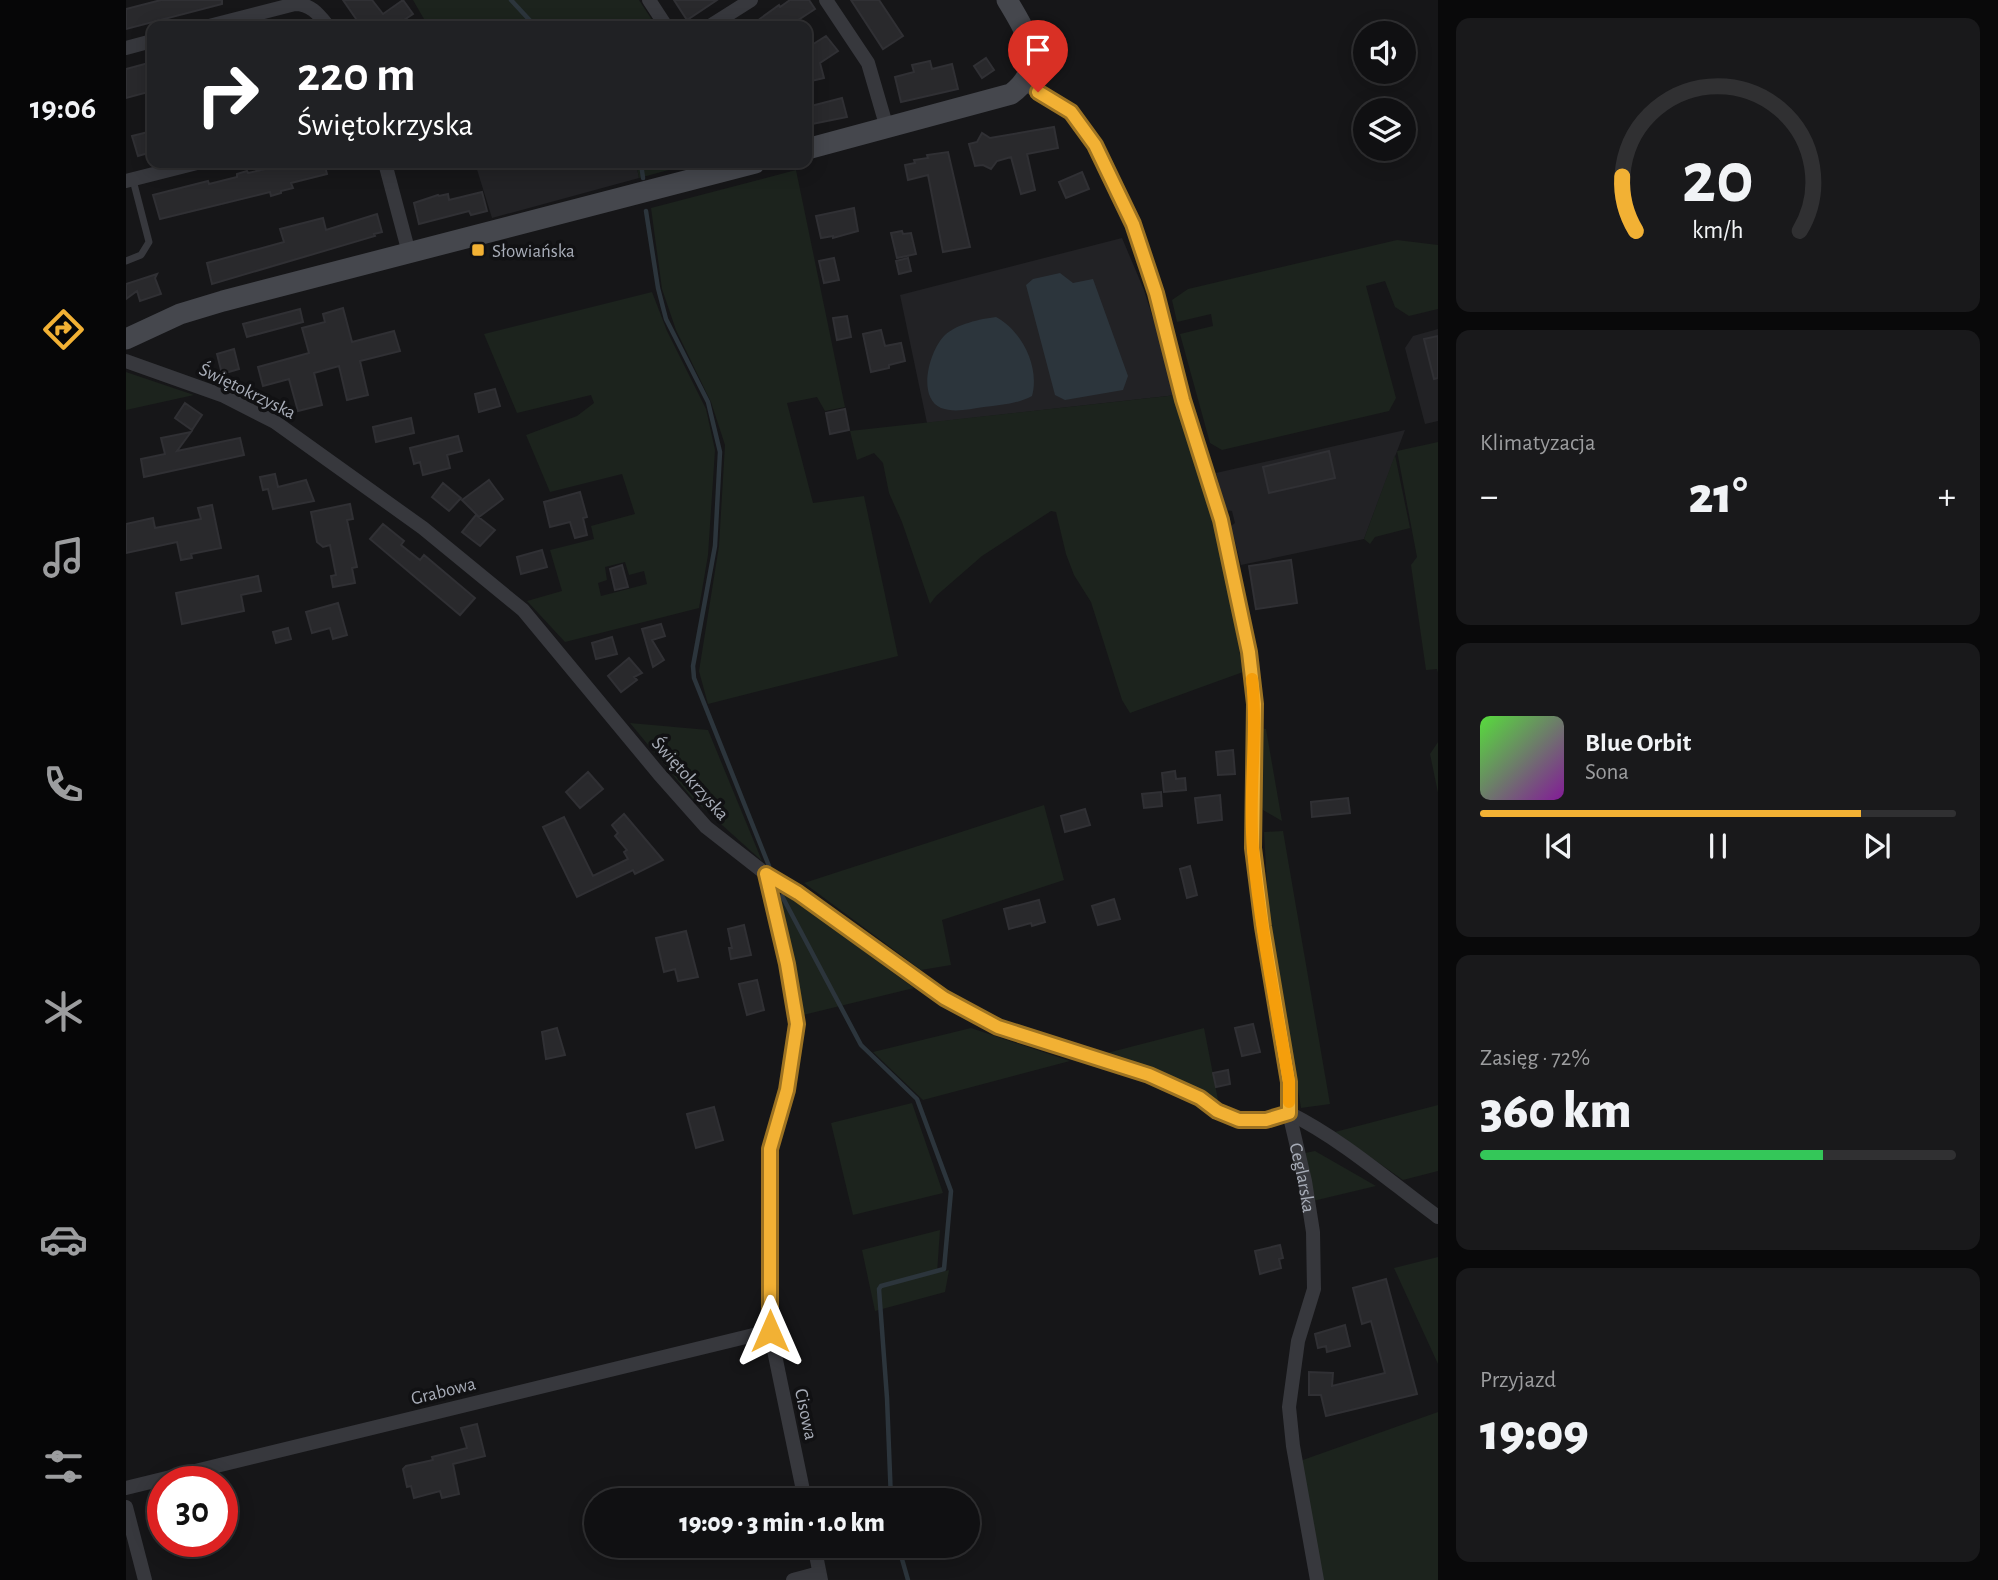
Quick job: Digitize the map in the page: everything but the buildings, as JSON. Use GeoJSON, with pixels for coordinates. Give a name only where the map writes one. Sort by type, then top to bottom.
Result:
{"type":"FeatureCollection","features":[{"type":"Feature","properties":{"kind":"street"},"geometry":{"type":"LineString","coordinates":[[649,0],[663,21]]}},
{"type":"Feature","properties":{"kind":"street"},"geometry":{"type":"LineString","coordinates":[[718,21],[751,0]]}},
{"type":"Feature","properties":{"kind":"street"},"geometry":{"type":"LineString","coordinates":[[826,0],[867,63],[887,128]]}},
{"type":"Feature","properties":{"kind":"street"},"geometry":{"type":"LineString","coordinates":[[812,148],[1001,99],[1011,94],[1024,83],[1032,53],[1022,26],[1007,0]]}},
{"type":"Feature","properties":{"kind":"street"},"geometry":{"type":"LineString","coordinates":[[229,21],[295,4],[304,4],[311,8],[323,21]]}},
{"type":"Feature","properties":{"kind":"street"},"geometry":{"type":"LineString","coordinates":[[126,48],[147,42]]}},
{"type":"Feature","properties":{"kind":"street","name":"Ceglarska"},"geometry":{"type":"LineString","coordinates":[[1024,83],[1071,112],[1095,145],[1133,224],[1156,293],[1183,400],[1221,520],[1249,652],[1255,704],[1253,848],[1263,927],[1289,1082],[1289,1113],[1305,1181],[1313,1232],[1314,1289],[1298,1341],[1289,1407],[1293,1446],[1317,1580]]}},
{"type":"Feature","properties":{"kind":"street"},"geometry":{"type":"LineString","coordinates":[[129,180],[177,168]]}},
{"type":"Feature","properties":{"kind":"street"},"geometry":{"type":"LineString","coordinates":[[386,168],[409,253]]}},
{"type":"Feature","properties":{"kind":"street"},"geometry":{"type":"LineString","coordinates":[[126,339],[180,314],[736,168]]}},
{"type":"Feature","properties":{"kind":"street","name":"Świętokrzyska"},"geometry":{"type":"LineString","coordinates":[[126,361],[212,391],[275,422],[423,528],[523,610],[706,827],[766,878],[798,893],[944,998],[998,1027],[1149,1075],[1200,1098],[1217,1111],[1239,1120],[1266,1120],[1289,1113]]}},
{"type":"Feature","properties":{"kind":"street","name":"Cisowa"},"geometry":{"type":"LineString","coordinates":[[766,878],[787,964],[797,1024],[787,1090],[770,1149],[770,1331],[803,1488]]}},
{"type":"Feature","properties":{"kind":"street"},"geometry":{"type":"LineString","coordinates":[[1289,1113],[1313,1125],[1337,1151],[1438,1217]]}},
{"type":"Feature","properties":{"kind":"street","name":"Grabowa"},"geometry":{"type":"LineString","coordinates":[[126,1488],[770,1331]]}},
{"type":"Feature","properties":{"kind":"street"},"geometry":{"type":"LineString","coordinates":[[126,1507],[145,1580]]}},
{"type":"Feature","properties":{"kind":"street"},"geometry":{"type":"LineString","coordinates":[[793,1580],[820,1576],[817,1558]]}},
{"type":"Feature","properties":{"kind":"lane"},"geometry":{"type":"LineString","coordinates":[[126,261],[141,255],[149,242],[129,180]]}},
{"type":"Feature","properties":{"kind":"shaded area"},"geometry":{"type":"Polygon","coordinates":[[[413,0],[639,0],[653,21],[425,21],[413,0]]]}},
{"type":"Feature","properties":{"kind":"shaded area"},"geometry":{"type":"Polygon","coordinates":[[[477,168],[637,168],[639,178],[492,218],[477,168]]]}},
{"type":"Feature","properties":{"kind":"shaded area"},"geometry":{"type":"Polygon","coordinates":[[[637,168],[676,168],[639,178],[637,168]]]}},
{"type":"Feature","properties":{"kind":"shaded area"},"geometry":{"type":"Polygon","coordinates":[[[796,170],[845,407],[825,411],[817,397],[787,403],[813,503],[864,496],[898,656],[708,704],[699,671],[719,546],[725,445],[711,402],[676,330],[662,289],[651,208],[796,170]]]}},
{"type":"Feature","properties":{"kind":"shaded area"},"geometry":{"type":"Polygon","coordinates":[[[1122,238],[1144,290],[1177,395],[927,423],[900,295],[1122,238]]]}},
{"type":"Feature","properties":{"kind":"shaded area"},"geometry":{"type":"Polygon","coordinates":[[[1397,240],[1438,245],[1438,309],[1409,316],[1395,307],[1385,281],[1366,286],[1396,398],[1389,411],[1222,450],[1210,443],[1180,334],[1213,326],[1211,314],[1177,322],[1172,300],[1188,289],[1397,240]]]}},
{"type":"Feature","properties":{"kind":"shaded area"},"geometry":{"type":"Polygon","coordinates":[[[1060,273],[1073,283],[1093,279],[1128,376],[1123,390],[1065,400],[1055,395],[1026,285],[1033,279],[1060,273]]]}},
{"type":"Feature","properties":{"kind":"shaded area"},"geometry":{"type":"Polygon","coordinates":[[[652,292],[667,331],[706,409],[715,450],[708,555],[699,608],[565,642],[527,601],[562,591],[550,550],[594,539],[591,526],[635,514],[622,474],[550,492],[526,435],[577,416],[594,403],[591,395],[517,413],[484,334],[652,292]],[[625,562],[605,567],[607,580],[598,583],[601,596],[647,584],[644,571],[629,575],[625,562]]]}},
{"type":"Feature","properties":{"kind":"shaded area"},"geometry":{"type":"Polygon","coordinates":[[[996,317],[1014,331],[1027,351],[1033,373],[1032,396],[1009,404],[968,410],[941,408],[933,402],[927,384],[931,361],[939,342],[950,331],[962,325],[996,317]]]}},
{"type":"Feature","properties":{"kind":"shaded area"},"geometry":{"type":"Polygon","coordinates":[[[1438,329],[1438,421],[1425,424],[1405,348],[1413,336],[1438,329]]]}},
{"type":"Feature","properties":{"kind":"shaded area"},"geometry":{"type":"Polygon","coordinates":[[[126,372],[194,395],[126,410],[126,372]]]}},
{"type":"Feature","properties":{"kind":"shaded area"},"geometry":{"type":"Polygon","coordinates":[[[1177,395],[1213,513],[1243,672],[1130,713],[1122,700],[1091,602],[1074,575],[1066,554],[1056,512],[1051,511],[982,556],[930,604],[902,522],[889,493],[883,463],[874,453],[857,460],[850,431],[1177,395]]]}},
{"type":"Feature","properties":{"kind":"shaded area"},"geometry":{"type":"Polygon","coordinates":[[[1405,430],[1364,539],[1241,565],[1231,526],[1235,523],[1232,511],[1226,510],[1216,473],[1405,430]]]}},
{"type":"Feature","properties":{"kind":"shaded area"},"geometry":{"type":"Polygon","coordinates":[[[1438,442],[1438,673],[1437,669],[1426,670],[1411,565],[1417,557],[1397,451],[1438,442]]]}},
{"type":"Feature","properties":{"kind":"shaded area"},"geometry":{"type":"Polygon","coordinates":[[[1395,455],[1410,528],[1375,537],[1370,544],[1364,539],[1395,455]]]}},
{"type":"Feature","properties":{"kind":"shaded area"},"geometry":{"type":"Polygon","coordinates":[[[630,723],[708,730],[762,861],[692,798],[630,723]]]}},
{"type":"Feature","properties":{"kind":"shaded area"},"geometry":{"type":"Polygon","coordinates":[[[1259,728],[1266,729],[1282,821],[1263,810],[1259,799],[1259,728]]]}},
{"type":"Feature","properties":{"kind":"shaded area"},"geometry":{"type":"Polygon","coordinates":[[[1438,742],[1438,793],[1430,754],[1438,742]]]}},
{"type":"Feature","properties":{"kind":"shaded area"},"geometry":{"type":"Polygon","coordinates":[[[1044,805],[1064,880],[942,920],[951,965],[921,970],[804,883],[1044,805]]]}},
{"type":"Feature","properties":{"kind":"shaded area"},"geometry":{"type":"Polygon","coordinates":[[[1283,831],[1330,1104],[1301,1108],[1268,903],[1264,832],[1283,831]]]}},
{"type":"Feature","properties":{"kind":"shaded area"},"geometry":{"type":"Polygon","coordinates":[[[787,894],[914,988],[803,1015],[775,903],[777,898],[787,894]]]}},
{"type":"Feature","properties":{"kind":"shaded area"},"geometry":{"type":"Polygon","coordinates":[[[971,1028],[1070,1061],[923,1100],[873,1052],[971,1028]]]}},
{"type":"Feature","properties":{"kind":"shaded area"},"geometry":{"type":"Polygon","coordinates":[[[1204,1028],[1219,1105],[1107,1053],[1204,1028]]]}},
{"type":"Feature","properties":{"kind":"shaded area"},"geometry":{"type":"Polygon","coordinates":[[[912,1103],[943,1193],[853,1215],[831,1123],[912,1103]]]}},
{"type":"Feature","properties":{"kind":"shaded area"},"geometry":{"type":"Polygon","coordinates":[[[1438,1105],[1438,1171],[1403,1180],[1335,1132],[1438,1105]]]}},
{"type":"Feature","properties":{"kind":"shaded area"},"geometry":{"type":"Polygon","coordinates":[[[1315,1151],[1376,1186],[1313,1201],[1305,1153],[1315,1151]]]}},
{"type":"Feature","properties":{"kind":"shaded area"},"geometry":{"type":"Polygon","coordinates":[[[940,1230],[937,1273],[949,1270],[945,1292],[875,1311],[862,1250],[940,1230]]]}},
{"type":"Feature","properties":{"kind":"shaded area"},"geometry":{"type":"Polygon","coordinates":[[[1438,1257],[1438,1364],[1394,1268],[1438,1257]]]}},
{"type":"Feature","properties":{"kind":"shaded area"},"geometry":{"type":"Polygon","coordinates":[[[1438,1412],[1438,1580],[1322,1580],[1300,1461],[1438,1412]]]}},
{"type":"Feature","properties":{"kind":"waterway"},"geometry":{"type":"LineString","coordinates":[[511,0],[530,21]]}},
{"type":"Feature","properties":{"kind":"waterway"},"geometry":{"type":"LineString","coordinates":[[642,168],[643,178]]}},
{"type":"Feature","properties":{"kind":"waterway"},"geometry":{"type":"LineString","coordinates":[[646,211],[658,288],[666,319],[708,402],[720,452],[715,546],[693,666],[694,678],[769,866]]}},
{"type":"Feature","properties":{"kind":"waterway"},"geometry":{"type":"LineString","coordinates":[[782,896],[861,1045],[917,1099],[951,1191],[944,1269],[881,1286],[879,1289],[891,1488]]}},
{"type":"Feature","properties":{"kind":"waterway"},"geometry":{"type":"LineString","coordinates":[[902,1558],[908,1580]]}},
{"type":"Feature","properties":{"kind":"slow traffic"},"geometry":{"type":"LineString","coordinates":[[1252,679],[1255,704],[1253,848],[1263,927],[1289,1082],[1289,1102]]}},
{"type":"Feature","properties":{"kind":"place","name":"Słowiańska"},"geometry":{"type":"Point","coordinates":[478,250]}},
{"type":"Feature","properties":{"kind":"route"},"geometry":{"type":"LineString","coordinates":[[770,1331],[770,1149],[787,1090],[797,1024],[787,964],[766,874],[798,893],[944,998],[998,1027],[1149,1075],[1200,1098],[1217,1111],[1239,1120],[1266,1120],[1289,1113],[1289,1082],[1263,927],[1253,848],[1255,704],[1249,652],[1221,520],[1183,400],[1156,293],[1133,224],[1095,145],[1071,112],[1038,92]]}}]}
